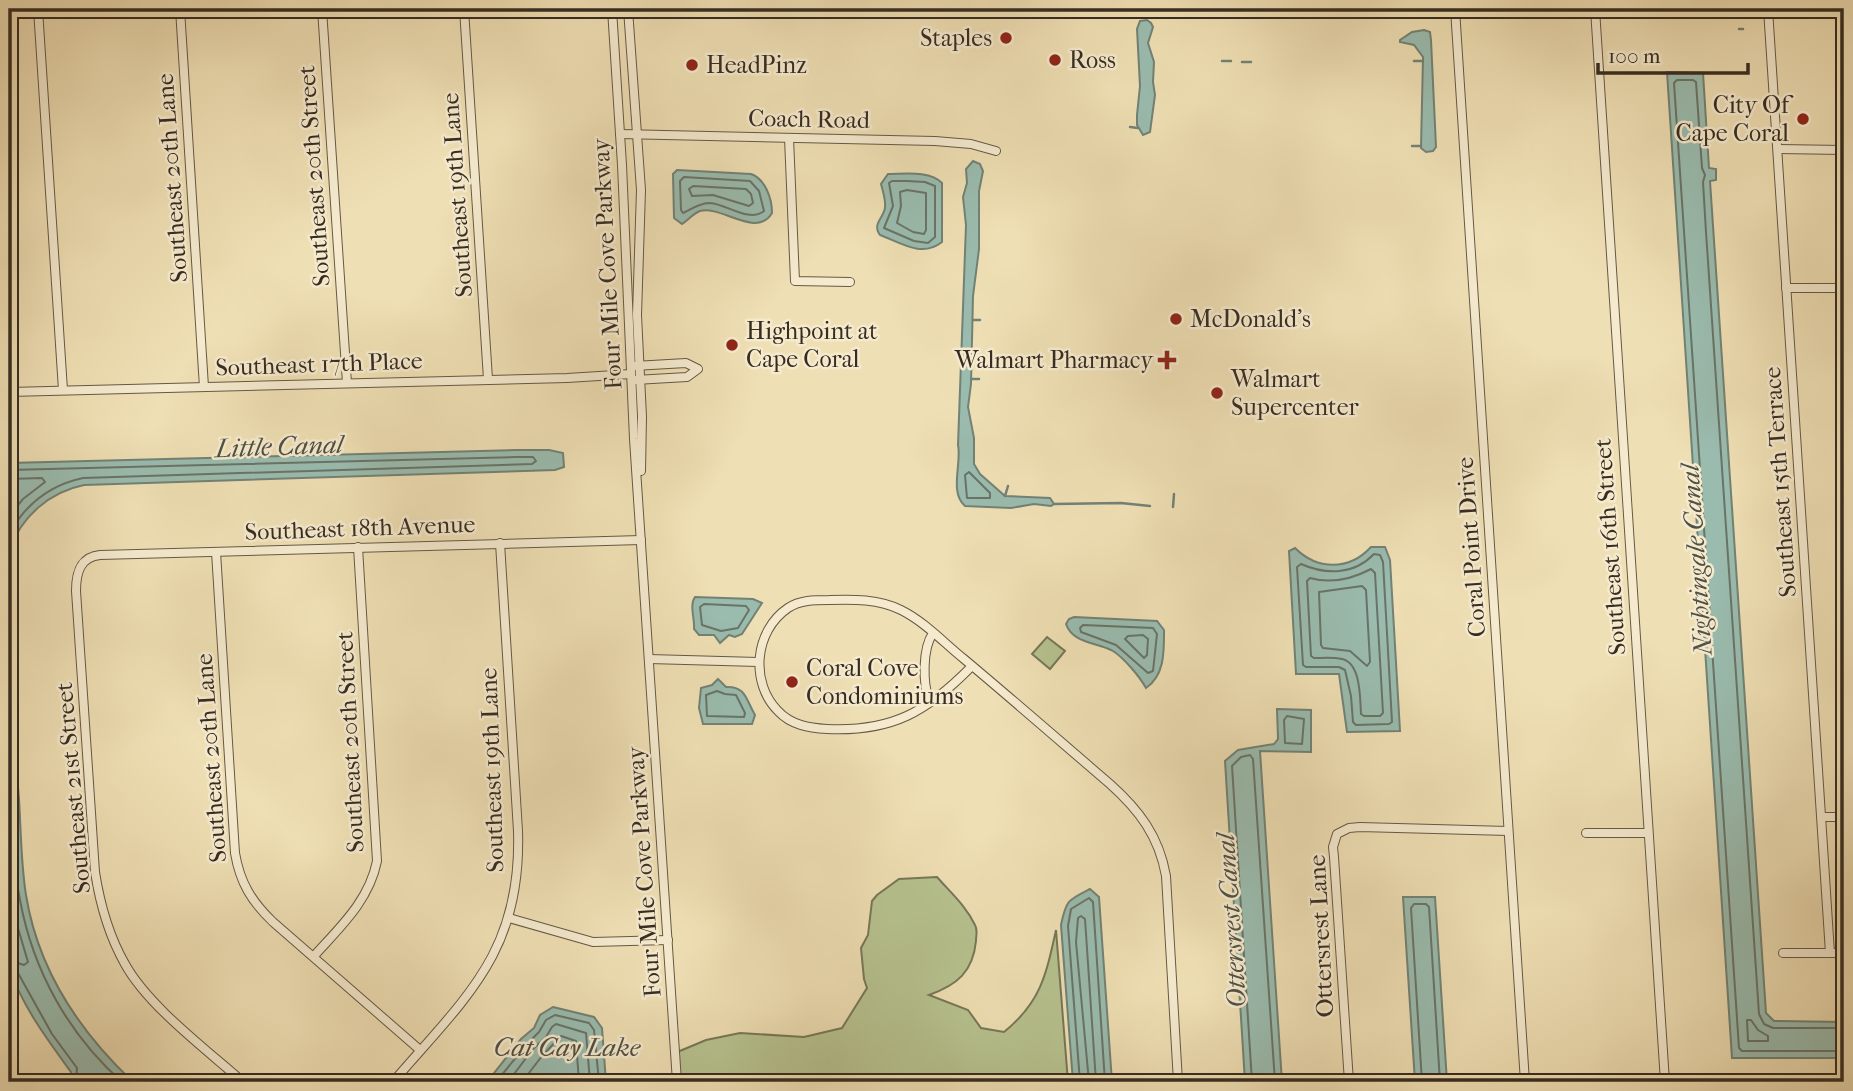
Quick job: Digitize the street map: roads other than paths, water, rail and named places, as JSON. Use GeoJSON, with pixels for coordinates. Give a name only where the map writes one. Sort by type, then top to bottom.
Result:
{"type":"FeatureCollection","features":[{"type":"Feature","properties":{"kind":"street"},"geometry":{"type":"LineString","coordinates":[[38,9],[63,390]]}},
{"type":"Feature","properties":{"kind":"street","name":"Southeast 20th Lane"},"geometry":{"type":"LineString","coordinates":[[180,9],[204,387]]}},
{"type":"Feature","properties":{"kind":"street","name":"Southeast 20th Street"},"geometry":{"type":"LineString","coordinates":[[322,9],[347,383]]}},
{"type":"Feature","properties":{"kind":"street","name":"Southeast 19th Lane"},"geometry":{"type":"LineString","coordinates":[[464,9],[488,379]]}},
{"type":"Feature","properties":{"kind":"street","name":"Four Mile Cove Parkway"},"geometry":{"type":"LineString","coordinates":[[612,9],[634,373],[642,417],[641,540],[677,1082]]}},
{"type":"Feature","properties":{"kind":"street","name":"Four Mile Cove Parkway"},"geometry":{"type":"LineString","coordinates":[[628,9],[641,190],[634,373]]}},
{"type":"Feature","properties":{"kind":"street","name":"Coral Point Drive"},"geometry":{"type":"LineString","coordinates":[[1455,9],[1525,1082]]}},
{"type":"Feature","properties":{"kind":"street","name":"Southeast 16th Street"},"geometry":{"type":"LineString","coordinates":[[1595,9],[1665,1082]]}},
{"type":"Feature","properties":{"kind":"street","name":"Southeast 15th Terrace"},"geometry":{"type":"LineString","coordinates":[[1768,9],[1829,953]]}},
{"type":"Feature","properties":{"kind":"street","name":"Coach Road"},"geometry":{"type":"LineString","coordinates":[[620,134],[948,142],[971,144],[996,151]]}},
{"type":"Feature","properties":{"kind":"street"},"geometry":{"type":"LineString","coordinates":[[789,138],[795,281],[850,282]]}},
{"type":"Feature","properties":{"kind":"street"},"geometry":{"type":"LineString","coordinates":[[1778,149],[1844,150]]}},
{"type":"Feature","properties":{"kind":"street"},"geometry":{"type":"LineString","coordinates":[[1786,288],[1844,288]]}},
{"type":"Feature","properties":{"kind":"street"},"geometry":{"type":"LineString","coordinates":[[687,363],[698,369],[687,377],[634,373],[687,363]]}},
{"type":"Feature","properties":{"kind":"street","name":"Southeast 17th Place"},"geometry":{"type":"LineString","coordinates":[[9,392],[634,373]]}},
{"type":"Feature","properties":{"kind":"street","name":"Southeast 18th Avenue"},"geometry":{"type":"LineString","coordinates":[[82,563],[90,557],[100,555],[641,540]]}},
{"type":"Feature","properties":{"kind":"street","name":"Southeast 19th Lane"},"geometry":{"type":"LineString","coordinates":[[393,1082],[485,973],[509,918],[516,885],[519,836],[500,544]]}},
{"type":"Feature","properties":{"kind":"street","name":"Southeast 20th Street"},"geometry":{"type":"LineString","coordinates":[[314,956],[360,904],[372,880],[377,861],[358,547]]}},
{"type":"Feature","properties":{"kind":"street","name":"Southeast 20th Lane"},"geometry":{"type":"LineString","coordinates":[[216,552],[235,853],[244,886],[256,904],[420,1050]]}},
{"type":"Feature","properties":{"kind":"street","name":"Southeast 21st Street"},"geometry":{"type":"LineString","coordinates":[[82,563],[77,574],[76,591],[95,872],[104,913],[119,953],[138,983],[187,1033],[243,1082]]}},
{"type":"Feature","properties":{"kind":"street"},"geometry":{"type":"LineString","coordinates":[[972,666],[906,717],[878,727],[846,729],[803,726],[784,717],[771,702],[758,662],[773,622],[789,608],[806,601],[855,600],[881,603],[910,615],[933,633],[972,666],[1128,800],[1153,834],[1163,860],[1168,888],[1178,1082]]}},
{"type":"Feature","properties":{"kind":"street"},"geometry":{"type":"LineString","coordinates":[[929,701],[926,690],[927,648],[933,633]]}},
{"type":"Feature","properties":{"kind":"street"},"geometry":{"type":"LineString","coordinates":[[649,659],[758,662]]}},
{"type":"Feature","properties":{"kind":"street"},"geometry":{"type":"LineString","coordinates":[[1822,817],[1844,817]]}},
{"type":"Feature","properties":{"kind":"street","name":"Ottersrest Lane"},"geometry":{"type":"LineString","coordinates":[[1349,1082],[1333,846],[1338,834],[1349,828],[1360,827],[1508,831]]}},
{"type":"Feature","properties":{"kind":"street"},"geometry":{"type":"LineString","coordinates":[[1586,833],[1648,833]]}},
{"type":"Feature","properties":{"kind":"street"},"geometry":{"type":"LineString","coordinates":[[509,918],[593,942],[668,940]]}},
{"type":"Feature","properties":{"kind":"street"},"geometry":{"type":"LineString","coordinates":[[1783,953],[1844,953]]}},
{"type":"Feature","properties":{"kind":"water"},"geometry":{"type":"Polygon","coordinates":[[[1147,20],[1153,27],[1148,43],[1154,62],[1155,95],[1150,132],[1143,135],[1137,125],[1140,86],[1137,29],[1140,21],[1147,20]]]}},
{"type":"Feature","properties":{"kind":"water"},"geometry":{"type":"Polygon","coordinates":[[[1412,32],[1430,32],[1431,40],[1436,147],[1433,151],[1426,152],[1421,148],[1423,57],[1414,45],[1400,42],[1412,32]]]}},
{"type":"Feature","properties":{"kind":"water"},"geometry":{"type":"Polygon","coordinates":[[[1667,72],[1703,73],[1709,168],[1716,169],[1716,180],[1710,181],[1766,1013],[1774,1021],[1844,1022],[1844,1058],[1732,1058],[1667,72]]]}},
{"type":"Feature","properties":{"kind":"water"},"geometry":{"type":"Polygon","coordinates":[[[973,161],[980,164],[983,171],[979,191],[979,249],[973,296],[968,407],[974,438],[974,464],[980,474],[1005,496],[1050,498],[1054,504],[1051,506],[965,506],[958,493],[966,225],[963,197],[967,183],[966,169],[973,161]]]}},
{"type":"Feature","properties":{"kind":"water"},"geometry":{"type":"Polygon","coordinates":[[[677,170],[756,176],[767,190],[772,213],[757,223],[709,210],[700,211],[682,224],[674,218],[673,174],[677,170]]]}},
{"type":"Feature","properties":{"kind":"water"},"geometry":{"type":"Polygon","coordinates":[[[888,174],[924,174],[942,183],[942,242],[934,247],[919,249],[880,235],[877,228],[885,205],[881,184],[888,174]]]}},
{"type":"Feature","properties":{"kind":"water"},"geometry":{"type":"Polygon","coordinates":[[[549,450],[563,453],[564,467],[555,470],[84,485],[59,493],[38,508],[21,527],[9,551],[9,463],[549,450]]]}},
{"type":"Feature","properties":{"kind":"water"},"geometry":{"type":"Polygon","coordinates":[[[1371,547],[1385,547],[1390,560],[1400,731],[1347,732],[1339,674],[1296,674],[1289,551],[1295,548],[1313,560],[1333,565],[1353,560],[1371,547]]]}},
{"type":"Feature","properties":{"kind":"water"},"geometry":{"type":"Polygon","coordinates":[[[695,597],[753,599],[762,603],[742,634],[735,637],[729,635],[720,643],[714,635],[699,635],[694,629],[692,608],[695,597]]]}},
{"type":"Feature","properties":{"kind":"water"},"geometry":{"type":"Polygon","coordinates":[[[1074,617],[1157,621],[1164,630],[1163,654],[1160,669],[1152,683],[1146,688],[1131,668],[1113,651],[1086,642],[1069,631],[1066,624],[1074,617]]]}},
{"type":"Feature","properties":{"kind":"water"},"geometry":{"type":"Polygon","coordinates":[[[9,655],[23,871],[32,922],[40,949],[64,998],[95,1042],[133,1082],[69,1082],[71,1072],[28,1009],[9,967],[9,655]]]}},
{"type":"Feature","properties":{"kind":"water"},"geometry":{"type":"Polygon","coordinates":[[[718,679],[726,687],[742,691],[755,715],[752,724],[703,724],[699,708],[701,688],[712,685],[718,679]]]}},
{"type":"Feature","properties":{"kind":"water"},"geometry":{"type":"Polygon","coordinates":[[[1277,709],[1311,710],[1311,752],[1260,751],[1282,1082],[1245,1082],[1225,761],[1238,750],[1274,744],[1278,739],[1277,709]]]}},
{"type":"Feature","properties":{"kind":"water"},"geometry":{"type":"Polygon","coordinates":[[[1090,889],[1099,897],[1112,1082],[1073,1082],[1061,925],[1069,902],[1090,889]]]}},
{"type":"Feature","properties":{"kind":"water"},"geometry":{"type":"Polygon","coordinates":[[[1403,897],[1435,897],[1447,1082],[1415,1082],[1403,897]]]}},
{"type":"Feature","properties":{"kind":"water","name":"Cat Cay Lake"},"geometry":{"type":"Polygon","coordinates":[[[553,1007],[594,1017],[602,1028],[606,1082],[487,1082],[521,1039],[534,1028],[540,1015],[553,1007]]]}},
{"type":"Feature","properties":{"kind":"waterway"},"geometry":{"type":"LineString","coordinates":[[1222,61],[1231,61]]}},
{"type":"Feature","properties":{"kind":"waterway"},"geometry":{"type":"LineString","coordinates":[[1414,61],[1423,61]]}},
{"type":"Feature","properties":{"kind":"waterway"},"geometry":{"type":"LineString","coordinates":[[1242,62],[1251,62]]}},
{"type":"Feature","properties":{"kind":"waterway"},"geometry":{"type":"LineString","coordinates":[[1130,127],[1138,128]]}},
{"type":"Feature","properties":{"kind":"waterway"},"geometry":{"type":"LineString","coordinates":[[1412,146],[1421,146]]}},
{"type":"Feature","properties":{"kind":"waterway"},"geometry":{"type":"LineString","coordinates":[[973,320],[980,320]]}},
{"type":"Feature","properties":{"kind":"waterway"},"geometry":{"type":"LineString","coordinates":[[971,379],[979,379]]}},
{"type":"Feature","properties":{"kind":"waterway"},"geometry":{"type":"LineString","coordinates":[[1005,496],[1008,486]]}},
{"type":"Feature","properties":{"kind":"waterway"},"geometry":{"type":"LineString","coordinates":[[1173,507],[1174,494]]}},
{"type":"Feature","properties":{"kind":"waterway"},"geometry":{"type":"LineString","coordinates":[[1054,504],[1121,503],[1150,506]]}},
{"type":"Feature","properties":{"kind":"place","name":"Staples"},"geometry":{"type":"Point","coordinates":[1006,38]}},
{"type":"Feature","properties":{"kind":"place","name":"Ross"},"geometry":{"type":"Point","coordinates":[1055,60]}},
{"type":"Feature","properties":{"kind":"place","name":"HeadPinz"},"geometry":{"type":"Point","coordinates":[692,65]}},
{"type":"Feature","properties":{"kind":"place","name":"City Of Cape Coral"},"geometry":{"type":"Point","coordinates":[1803,119]}},
{"type":"Feature","properties":{"kind":"place","name":"McDonald's"},"geometry":{"type":"Point","coordinates":[1176,319]}},
{"type":"Feature","properties":{"kind":"place","name":"Highpoint at Cape Coral"},"geometry":{"type":"Point","coordinates":[732,345]}},
{"type":"Feature","properties":{"kind":"place","name":"Walmart Pharmacy"},"geometry":{"type":"Point","coordinates":[1167,360]}},
{"type":"Feature","properties":{"kind":"place","name":"Walmart Supercenter"},"geometry":{"type":"Point","coordinates":[1217,393]}},
{"type":"Feature","properties":{"kind":"place","name":"Coral Cove Condominiums"},"geometry":{"type":"Point","coordinates":[792,682]}},
{"type":"Feature","properties":{"kind":"water label","name":"Little Canal"},"geometry":{"type":"Point","coordinates":[279,446]}},
{"type":"Feature","properties":{"kind":"water label","name":"Nightingale Canal"},"geometry":{"type":"Point","coordinates":[1696,560]}},
{"type":"Feature","properties":{"kind":"water label","name":"Ottersrest Canal"},"geometry":{"type":"Point","coordinates":[1231,921]}}]}
